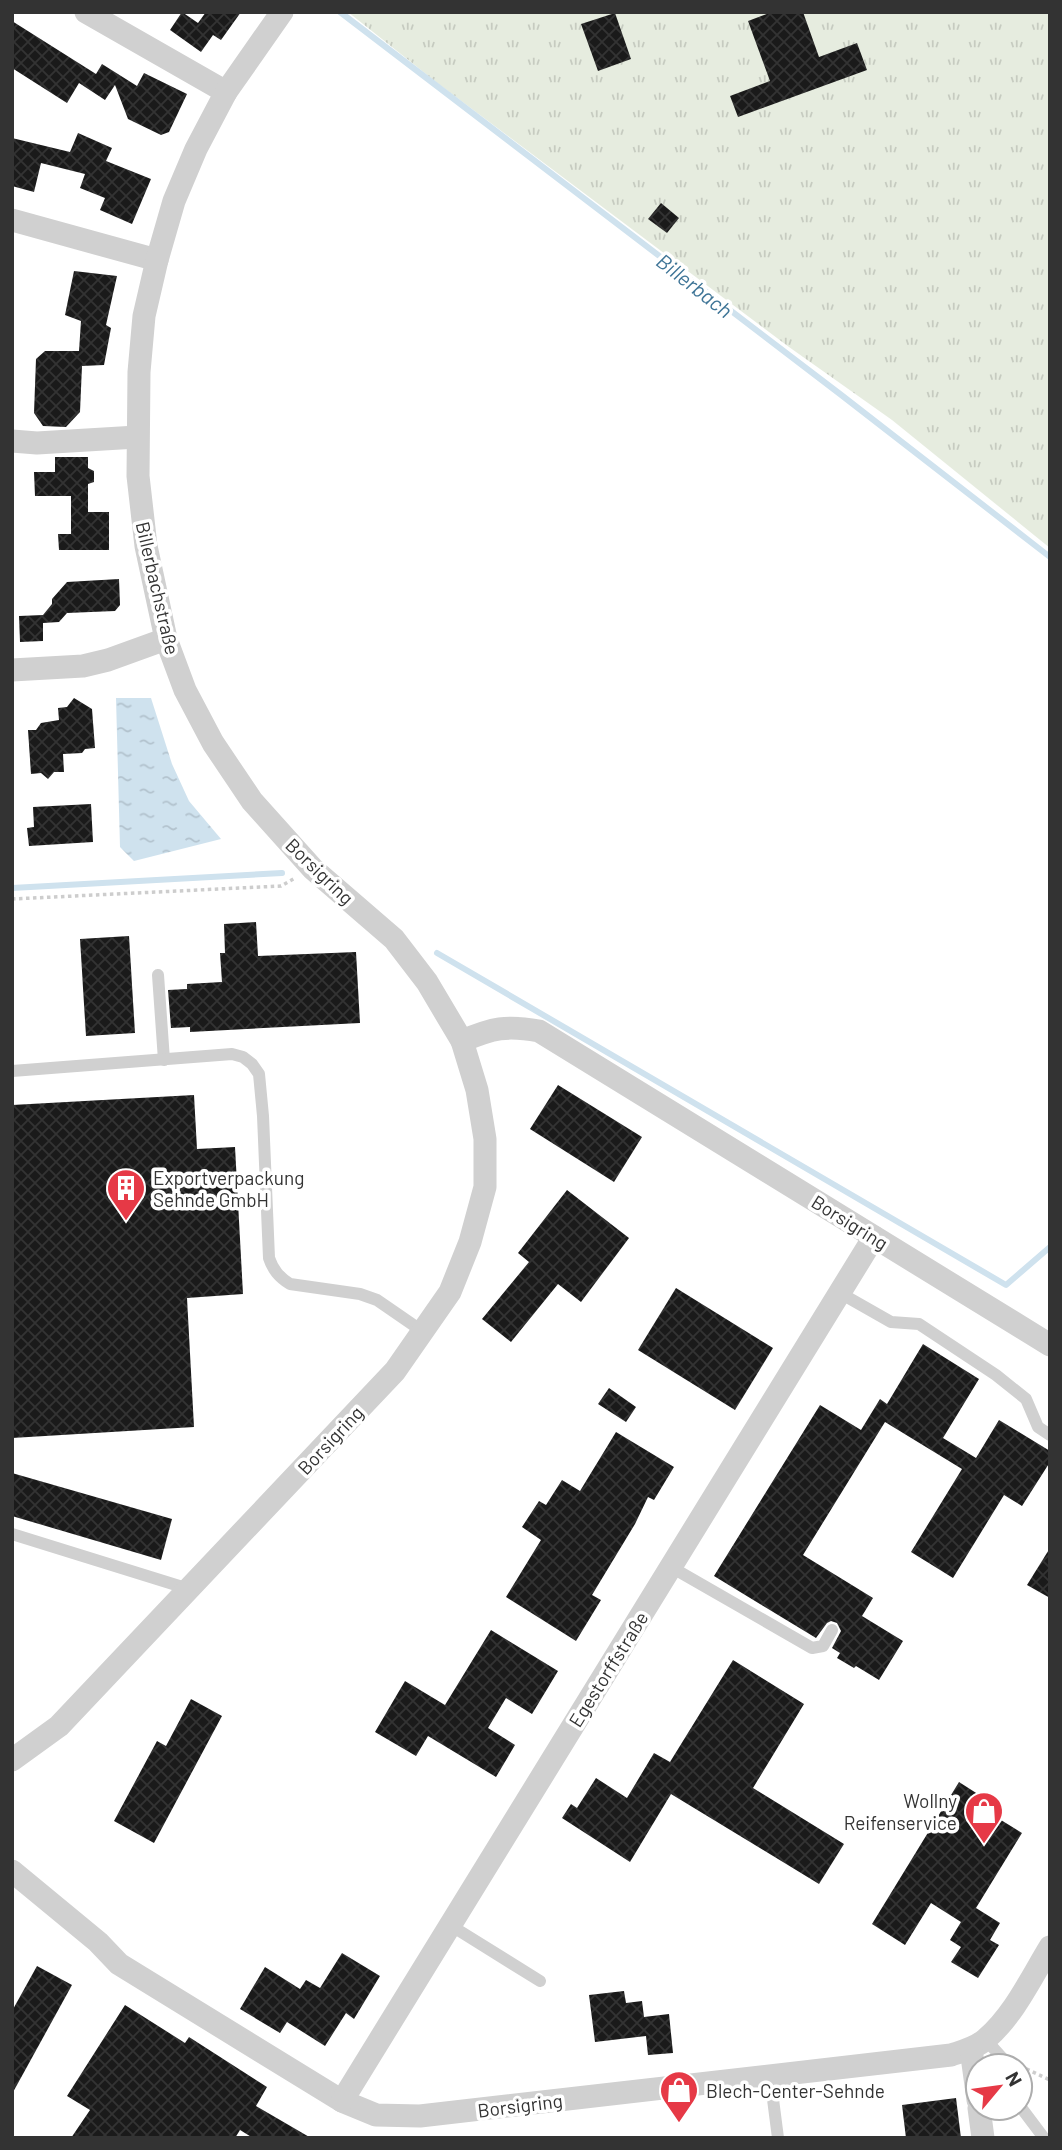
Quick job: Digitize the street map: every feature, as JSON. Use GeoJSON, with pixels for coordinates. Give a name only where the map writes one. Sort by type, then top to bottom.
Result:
{"type":"FeatureCollection","features":[{"type":"Feature","properties":{"kind":"street"},"geometry":{"type":"LineString","coordinates":[[86,12],[226,92]]}},
{"type":"Feature","properties":{"kind":"street","name":"Billerbachstraße"},"geometry":{"type":"LineString","coordinates":[[252,801],[213,743],[196,711],[166,639],[142,521],[137,437],[139,372],[144,316],[174,201],[196,149],[226,92],[282,12]]}},
{"type":"Feature","properties":{"kind":"street"},"geometry":{"type":"LineString","coordinates":[[12,220],[157,260]]}},
{"type":"Feature","properties":{"kind":"street"},"geometry":{"type":"LineString","coordinates":[[12,440],[37,443],[137,437]]}},
{"type":"Feature","properties":{"kind":"street"},"geometry":{"type":"LineString","coordinates":[[12,670],[83,666],[166,639]]}},
{"type":"Feature","properties":{"kind":"street","name":"Borsigring"},"geometry":{"type":"LineString","coordinates":[[12,1760],[59,1726],[395,1371],[450,1292],[470,1242],[485,1187],[485,1139],[477,1090],[462,1041],[427,982],[394,939],[313,869],[252,801]]}},
{"type":"Feature","properties":{"kind":"street","name":"Borsigring"},"geometry":{"type":"LineString","coordinates":[[462,1041],[488,1030],[519,1027],[539,1031],[1050,1345]]}},
{"type":"Feature","properties":{"kind":"street","name":"Egestorffstraße"},"geometry":{"type":"LineString","coordinates":[[342,2101],[874,1237]]}},
{"type":"Feature","properties":{"kind":"street","name":"Borsigring"},"geometry":{"type":"LineString","coordinates":[[12,1871],[98,1942],[119,1964],[342,2101],[376,2115],[420,2116],[951,2055],[979,2044]]}},
{"type":"Feature","properties":{"kind":"street"},"geometry":{"type":"LineString","coordinates":[[979,2052],[979,2044],[1008,2016],[1050,1947]]}},
{"type":"Feature","properties":{"kind":"lane"},"geometry":{"type":"LineString","coordinates":[[159,975],[164,1060]]}},
{"type":"Feature","properties":{"kind":"lane"},"geometry":{"type":"LineString","coordinates":[[12,1071],[232,1054],[243,1057],[259,1073],[269,1258],[273,1268],[290,1284],[359,1294],[377,1300],[422,1331]]}},
{"type":"Feature","properties":{"kind":"lane"},"geometry":{"type":"LineString","coordinates":[[840,1293],[891,1322],[919,1324],[996,1375],[1026,1399],[1038,1427],[1050,1435]]}},
{"type":"Feature","properties":{"kind":"lane"},"geometry":{"type":"LineString","coordinates":[[12,1534],[189,1589]]}},
{"type":"Feature","properties":{"kind":"lane"},"geometry":{"type":"LineString","coordinates":[[671,1567],[812,1648],[823,1646],[832,1630]]}},
{"type":"Feature","properties":{"kind":"lane"},"geometry":{"type":"LineString","coordinates":[[450,1925],[540,1981]]}},
{"type":"Feature","properties":{"kind":"lane"},"geometry":{"type":"LineString","coordinates":[[979,2044],[992,2052]]}},
{"type":"Feature","properties":{"kind":"lane"},"geometry":{"type":"LineString","coordinates":[[770,2076],[778,2138]]}},
{"type":"Feature","properties":{"kind":"lane"},"geometry":{"type":"LineString","coordinates":[[1032,2122],[1044,2138]]}},
{"type":"Feature","properties":{"kind":"path"},"geometry":{"type":"LineString","coordinates":[[12,899],[281,886],[313,869]]}},
{"type":"Feature","properties":{"kind":"path"},"geometry":{"type":"LineString","coordinates":[[1034,2073],[1050,2080]]}},
{"type":"Feature","properties":{"kind":"green space"},"geometry":{"type":"Polygon","coordinates":[[[348,12],[1050,12],[1050,548],[892,420],[789,347],[436,82],[348,12]]]}},
{"type":"Feature","properties":{"kind":"water"},"geometry":{"type":"Polygon","coordinates":[[[116,698],[151,698],[172,764],[189,801],[221,839],[134,861],[120,847],[116,698]]]}},
{"type":"Feature","properties":{"kind":"building"},"geometry":{"type":"Polygon","coordinates":[[[182,12],[198,23],[206,12],[241,12],[221,40],[213,35],[201,52],[170,30],[182,12]]]}},
{"type":"Feature","properties":{"kind":"building"},"geometry":{"type":"Polygon","coordinates":[[[772,12],[803,12],[819,57],[857,43],[867,70],[738,117],[730,96],[770,81],[748,21],[772,12]]]}},
{"type":"Feature","properties":{"kind":"building"},"geometry":{"type":"Polygon","coordinates":[[[615,13],[631,59],[598,71],[581,24],[615,13]]]}},
{"type":"Feature","properties":{"kind":"building"},"geometry":{"type":"Polygon","coordinates":[[[12,21],[96,74],[102,64],[137,86],[144,73],[187,94],[169,132],[161,135],[128,119],[115,85],[105,100],[79,83],[67,103],[12,68],[12,21]]]}},
{"type":"Feature","properties":{"kind":"building"},"geometry":{"type":"Polygon","coordinates":[[[78,133],[112,148],[106,161],[151,179],[132,224],[100,210],[105,198],[80,188],[85,174],[41,163],[34,192],[12,186],[12,138],[70,152],[78,133]]]}},
{"type":"Feature","properties":{"kind":"building"},"geometry":{"type":"Polygon","coordinates":[[[661,203],[679,218],[667,233],[648,219],[661,203]]]}},
{"type":"Feature","properties":{"kind":"building"},"geometry":{"type":"Polygon","coordinates":[[[74,271],[117,276],[106,325],[111,328],[104,365],[82,366],[80,412],[66,427],[43,426],[34,413],[36,359],[45,351],[79,351],[81,321],[65,315],[74,271]]]}},
{"type":"Feature","properties":{"kind":"building"},"geometry":{"type":"Polygon","coordinates":[[[55,457],[88,457],[88,468],[94,471],[94,482],[88,484],[88,512],[109,512],[109,550],[59,550],[58,534],[71,534],[71,496],[35,496],[34,472],[55,472],[55,457]]]}},
{"type":"Feature","properties":{"kind":"building"},"geometry":{"type":"Polygon","coordinates":[[[119,579],[120,605],[115,611],[67,613],[59,622],[43,623],[43,641],[20,642],[19,616],[43,615],[52,604],[52,599],[67,582],[119,579]]]}},
{"type":"Feature","properties":{"kind":"building"},"geometry":{"type":"Polygon","coordinates":[[[74,698],[92,709],[95,748],[85,749],[82,753],[63,754],[64,772],[54,772],[48,779],[41,773],[31,774],[28,730],[36,730],[41,723],[59,720],[58,708],[67,707],[74,698]]]}},
{"type":"Feature","properties":{"kind":"building"},"geometry":{"type":"Polygon","coordinates":[[[91,804],[93,842],[29,846],[27,828],[34,827],[33,807],[91,804]]]}},
{"type":"Feature","properties":{"kind":"building"},"geometry":{"type":"Polygon","coordinates":[[[256,922],[258,956],[356,952],[360,1023],[190,1032],[190,1027],[171,1028],[168,990],[187,989],[187,984],[222,982],[220,953],[225,953],[224,924],[256,922]]]}},
{"type":"Feature","properties":{"kind":"building"},"geometry":{"type":"Polygon","coordinates":[[[129,936],[135,1033],[86,1036],[80,939],[129,936]]]}},
{"type":"Feature","properties":{"kind":"building"},"geometry":{"type":"Polygon","coordinates":[[[558,1085],[642,1137],[614,1182],[530,1129],[558,1085]]]}},
{"type":"Feature","properties":{"kind":"building","name":"Exportverpackung Sehnde GmbH"},"geometry":{"type":"Polygon","coordinates":[[[194,1095],[197,1149],[235,1147],[243,1294],[187,1298],[194,1427],[12,1438],[12,1105],[194,1095]]]}},
{"type":"Feature","properties":{"kind":"building"},"geometry":{"type":"Polygon","coordinates":[[[567,1190],[629,1238],[581,1302],[558,1284],[511,1342],[482,1319],[529,1262],[518,1253],[567,1190]]]}},
{"type":"Feature","properties":{"kind":"building"},"geometry":{"type":"Polygon","coordinates":[[[676,1288],[773,1348],[735,1410],[638,1350],[676,1288]]]}},
{"type":"Feature","properties":{"kind":"building"},"geometry":{"type":"Polygon","coordinates":[[[923,1344],[979,1379],[943,1438],[976,1458],[999,1420],[1050,1451],[1050,1462],[1022,1506],[1004,1495],[953,1578],[911,1552],[962,1469],[885,1422],[803,1555],[873,1598],[862,1616],[903,1641],[879,1680],[837,1658],[840,1653],[832,1648],[841,1631],[837,1623],[827,1623],[816,1638],[714,1576],[820,1405],[861,1430],[880,1399],[887,1404],[923,1344]]]}},
{"type":"Feature","properties":{"kind":"building"},"geometry":{"type":"Polygon","coordinates":[[[609,1388],[636,1407],[626,1422],[598,1404],[609,1388]]]}},
{"type":"Feature","properties":{"kind":"building"},"geometry":{"type":"Polygon","coordinates":[[[616,1432],[674,1467],[654,1500],[648,1497],[635,1524],[592,1595],[601,1600],[576,1641],[506,1597],[541,1540],[522,1527],[539,1501],[546,1505],[562,1480],[580,1491],[616,1432]]]}},
{"type":"Feature","properties":{"kind":"building"},"geometry":{"type":"Polygon","coordinates":[[[12,1473],[172,1519],[161,1560],[12,1516],[12,1473]]]}},
{"type":"Feature","properties":{"kind":"building"},"geometry":{"type":"Polygon","coordinates":[[[1050,1548],[1050,1598],[1027,1585],[1050,1548]]]}},
{"type":"Feature","properties":{"kind":"building"},"geometry":{"type":"Polygon","coordinates":[[[491,1630],[558,1671],[532,1714],[506,1698],[488,1728],[515,1745],[496,1777],[428,1736],[416,1756],[375,1732],[405,1681],[445,1705],[491,1630]]]}},
{"type":"Feature","properties":{"kind":"building"},"geometry":{"type":"Polygon","coordinates":[[[733,1660],[804,1704],[753,1788],[844,1844],[819,1884],[671,1794],[630,1862],[562,1818],[571,1804],[577,1808],[596,1778],[627,1798],[654,1753],[670,1762],[733,1660]]]}},
{"type":"Feature","properties":{"kind":"building"},"geometry":{"type":"Polygon","coordinates":[[[191,1699],[222,1716],[154,1843],[114,1821],[157,1741],[166,1746],[191,1699]]]}},
{"type":"Feature","properties":{"kind":"building"},"geometry":{"type":"Polygon","coordinates":[[[959,1782],[984,1798],[988,1812],[1022,1833],[976,1908],[1000,1923],[990,1940],[999,1945],[978,1978],[951,1962],[961,1947],[950,1940],[961,1922],[931,1903],[905,1945],[872,1924],[959,1782]]]}},
{"type":"Feature","properties":{"kind":"building"},"geometry":{"type":"Polygon","coordinates":[[[342,1953],[380,1976],[354,2019],[346,2013],[325,2046],[287,2022],[280,2033],[240,2009],[265,1967],[300,1989],[306,1980],[320,1988],[342,1953]]]}},
{"type":"Feature","properties":{"kind":"building"},"geometry":{"type":"Polygon","coordinates":[[[37,1966],[72,1985],[12,2094],[12,2011],[37,1966]]]}},
{"type":"Feature","properties":{"kind":"building"},"geometry":{"type":"Polygon","coordinates":[[[624,1991],[626,2003],[642,2001],[644,2017],[669,2014],[673,2053],[648,2055],[646,2036],[595,2042],[589,1995],[624,1991]]]}},
{"type":"Feature","properties":{"kind":"building"},"geometry":{"type":"Polygon","coordinates":[[[125,2005],[185,2043],[189,2037],[267,2087],[256,2106],[311,2138],[253,2138],[240,2130],[235,2138],[71,2138],[90,2110],[67,2096],[125,2005]]]}},
{"type":"Feature","properties":{"kind":"building"},"geometry":{"type":"Polygon","coordinates":[[[956,2098],[961,2138],[906,2138],[902,2105],[956,2098]]]}},
{"type":"Feature","properties":{"kind":"waterway","name":"Billerbach"},"geometry":{"type":"LineString","coordinates":[[340,12],[1050,557]]}},
{"type":"Feature","properties":{"kind":"waterway"},"geometry":{"type":"LineString","coordinates":[[12,888],[282,873]]}},
{"type":"Feature","properties":{"kind":"waterway"},"geometry":{"type":"LineString","coordinates":[[437,953],[1006,1285],[1050,1247]]}},
{"type":"Feature","properties":{"kind":"place","name":"Exportverpackung Sehnde GmbH"},"geometry":{"type":"Point","coordinates":[126,1222]}},
{"type":"Feature","properties":{"kind":"place","name":"Wollny Reifenservice"},"geometry":{"type":"Point","coordinates":[984,1845]}},
{"type":"Feature","properties":{"kind":"place","name":"Blech-Center-Sehnde"},"geometry":{"type":"Point","coordinates":[679,2124]}}]}
